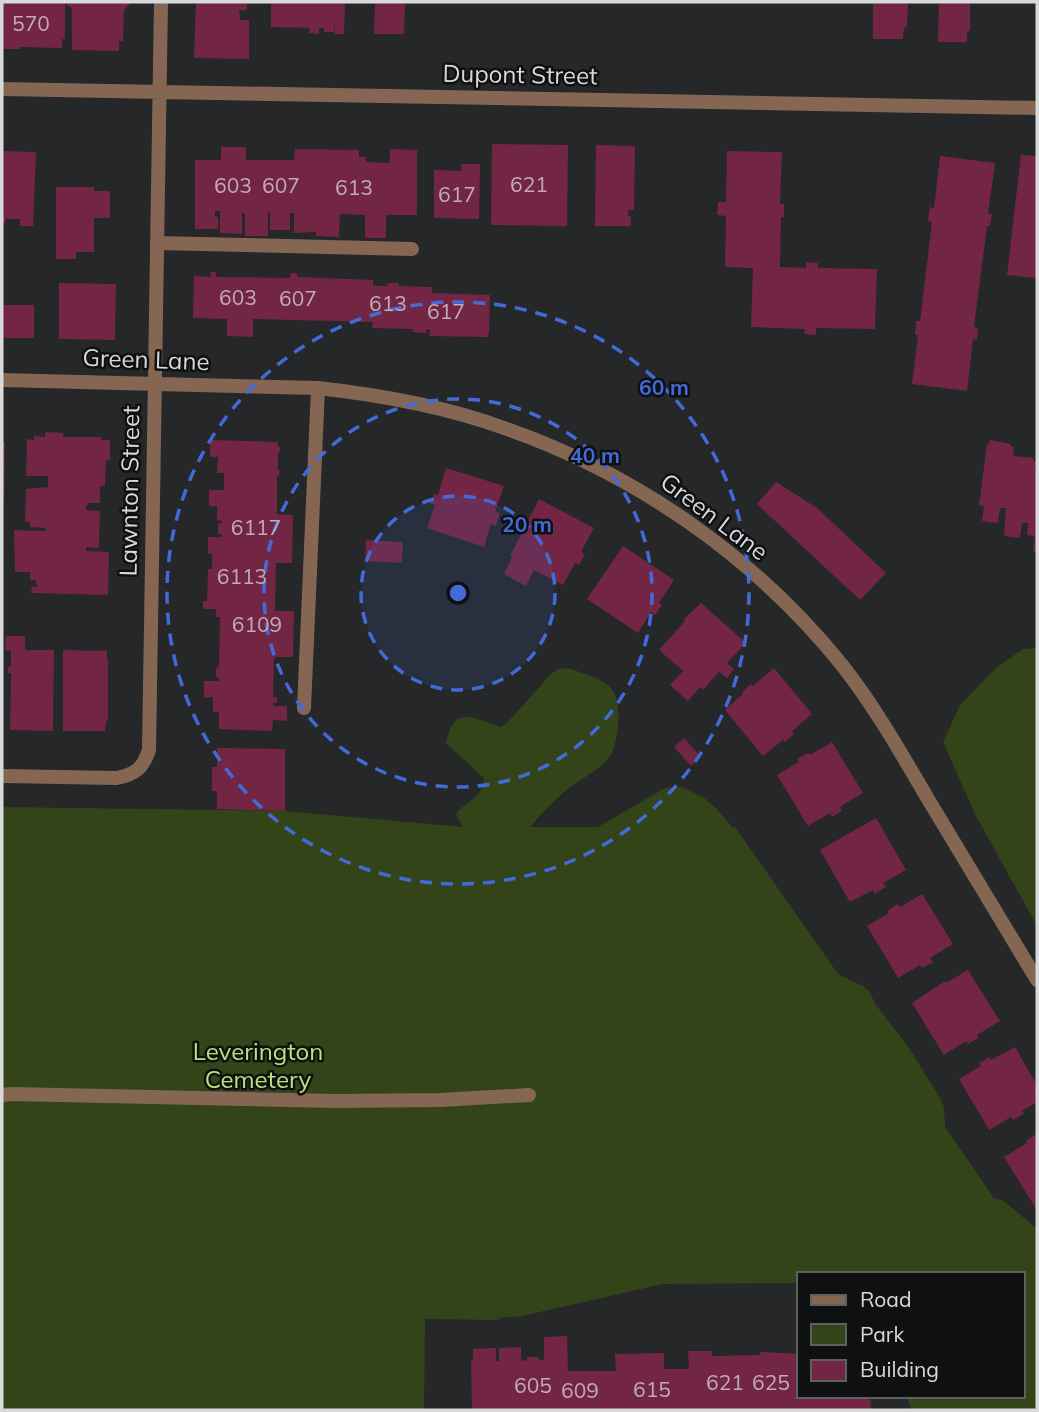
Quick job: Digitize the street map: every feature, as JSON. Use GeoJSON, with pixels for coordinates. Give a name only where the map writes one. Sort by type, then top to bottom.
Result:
{"type":"FeatureCollection","features":[{"type":"Feature","properties":{"kind":"street","name":"Lawnton Street"},"geometry":{"type":"LineString","coordinates":[[2,776],[117,778],[130,775],[140,768],[149,750],[161,2]]}},
{"type":"Feature","properties":{"kind":"street","name":"Dupont Street"},"geometry":{"type":"LineString","coordinates":[[2,89],[1037,108]]}},
{"type":"Feature","properties":{"kind":"street"},"geometry":{"type":"LineString","coordinates":[[157,243],[412,249]]}},
{"type":"Feature","properties":{"kind":"street","name":"Green Lane"},"geometry":{"type":"LineString","coordinates":[[2,380],[318,388],[404,401],[502,427],[553,446],[642,491],[685,519],[768,586],[807,625],[842,666],[875,710],[1037,980]]}},
{"type":"Feature","properties":{"kind":"street"},"geometry":{"type":"LineString","coordinates":[[304,708],[318,388]]}},
{"type":"Feature","properties":{"kind":"street"},"geometry":{"type":"LineString","coordinates":[[2,1096],[11,1094],[335,1101],[440,1100],[529,1095]]}},
{"type":"Feature","properties":{"kind":"green space"},"geometry":{"type":"Polygon","coordinates":[[[1037,648],[1037,926],[975,814],[943,742],[960,705],[996,668],[1023,649],[1037,648]]]}},
{"type":"Feature","properties":{"kind":"green space","name":"Leverington Cemetery"},"geometry":{"type":"Polygon","coordinates":[[[567,668],[596,678],[611,688],[618,711],[616,741],[607,760],[561,795],[530,827],[598,827],[665,788],[681,787],[703,797],[735,827],[838,974],[869,991],[876,1005],[909,1048],[944,1107],[945,1127],[994,1198],[1004,1201],[1037,1229],[1037,1410],[912,1410],[907,1398],[1025,1398],[1025,1272],[797,1272],[797,1283],[663,1284],[498,1320],[425,1319],[424,1410],[2,1410],[2,807],[285,811],[463,827],[456,814],[477,795],[484,778],[446,743],[449,731],[459,718],[466,717],[501,727],[551,674],[567,668]]]}},
{"type":"Feature","properties":{"kind":"building"},"geometry":{"type":"Polygon","coordinates":[[[2,2],[65,2],[65,39],[62,39],[62,48],[2,49],[2,2]]]}},
{"type":"Feature","properties":{"kind":"building"},"geometry":{"type":"Polygon","coordinates":[[[67,2],[129,2],[124,10],[123,42],[119,41],[119,51],[72,50],[72,8],[67,2]]]}},
{"type":"Feature","properties":{"kind":"building"},"geometry":{"type":"Polygon","coordinates":[[[196,2],[247,2],[247,10],[239,10],[240,20],[249,20],[249,59],[194,58],[196,2]]]}},
{"type":"Feature","properties":{"kind":"building"},"geometry":{"type":"Polygon","coordinates":[[[271,2],[345,2],[344,34],[335,34],[335,21],[334,32],[324,32],[324,28],[319,28],[319,34],[309,33],[310,28],[271,27],[271,2]]]}},
{"type":"Feature","properties":{"kind":"building"},"geometry":{"type":"Polygon","coordinates":[[[375,2],[405,2],[404,34],[374,34],[375,2]]]}},
{"type":"Feature","properties":{"kind":"building"},"geometry":{"type":"Polygon","coordinates":[[[873,2],[908,2],[907,28],[904,27],[903,39],[873,39],[873,2]]]}},
{"type":"Feature","properties":{"kind":"building"},"geometry":{"type":"Polygon","coordinates":[[[939,2],[970,2],[970,31],[967,31],[967,42],[938,42],[939,2]]]}},
{"type":"Feature","properties":{"kind":"building"},"geometry":{"type":"Polygon","coordinates":[[[492,144],[568,145],[567,226],[491,225],[492,144]]]}},
{"type":"Feature","properties":{"kind":"building"},"geometry":{"type":"Polygon","coordinates":[[[596,145],[635,146],[634,210],[628,210],[631,226],[595,226],[596,145]]]}},
{"type":"Feature","properties":{"kind":"building"},"geometry":{"type":"Polygon","coordinates":[[[221,147],[246,147],[246,160],[294,160],[295,149],[359,150],[359,157],[366,157],[366,162],[390,163],[390,149],[417,150],[417,215],[386,215],[386,238],[365,238],[365,215],[340,214],[339,237],[316,236],[316,232],[294,233],[294,213],[290,213],[290,230],[270,230],[268,212],[268,236],[245,236],[245,213],[242,213],[242,234],[220,233],[220,211],[215,211],[218,229],[195,229],[195,160],[221,160],[221,147]]]}},
{"type":"Feature","properties":{"kind":"building"},"geometry":{"type":"Polygon","coordinates":[[[2,151],[36,152],[33,226],[20,226],[20,219],[6,219],[5,223],[2,223],[2,151]]]}},
{"type":"Feature","properties":{"kind":"building"},"geometry":{"type":"Polygon","coordinates":[[[727,151],[782,152],[780,203],[784,204],[784,217],[781,217],[780,267],[806,268],[806,262],[818,263],[818,268],[877,269],[875,329],[816,328],[816,335],[804,334],[805,329],[751,327],[753,268],[725,267],[726,216],[717,215],[718,202],[726,202],[727,151]]]}},
{"type":"Feature","properties":{"kind":"building"},"geometry":{"type":"Polygon","coordinates":[[[1021,155],[1037,156],[1037,278],[1007,275],[1021,155]]]}},
{"type":"Feature","properties":{"kind":"building"},"geometry":{"type":"Polygon","coordinates":[[[940,156],[995,163],[988,214],[992,214],[990,226],[987,226],[974,327],[978,328],[977,340],[973,339],[967,391],[912,384],[918,335],[915,335],[916,321],[920,321],[932,222],[928,221],[930,207],[934,208],[940,156]]]}},
{"type":"Feature","properties":{"kind":"building"},"geometry":{"type":"Polygon","coordinates":[[[461,164],[480,164],[479,219],[434,218],[434,170],[462,171],[461,164]]]}},
{"type":"Feature","properties":{"kind":"building"},"geometry":{"type":"Polygon","coordinates":[[[56,187],[94,187],[94,191],[110,191],[110,218],[94,218],[94,252],[76,252],[76,259],[56,259],[56,187]]]}},
{"type":"Feature","properties":{"kind":"building"},"geometry":{"type":"Polygon","coordinates":[[[210,272],[216,272],[216,277],[290,278],[291,273],[297,273],[297,277],[373,280],[373,286],[399,283],[399,286],[432,287],[432,293],[490,295],[489,334],[488,337],[429,336],[430,329],[426,330],[426,333],[413,332],[413,329],[372,328],[373,322],[253,319],[253,337],[227,336],[227,319],[193,318],[194,276],[211,277],[210,272]]]}},
{"type":"Feature","properties":{"kind":"building"},"geometry":{"type":"Polygon","coordinates":[[[59,283],[116,284],[115,340],[59,339],[59,283]]]}},
{"type":"Feature","properties":{"kind":"building"},"geometry":{"type":"Polygon","coordinates":[[[3,305],[34,305],[34,338],[3,338],[3,305]]]}},
{"type":"Feature","properties":{"kind":"building"},"geometry":{"type":"Polygon","coordinates":[[[45,432],[63,433],[63,437],[101,437],[101,440],[110,440],[110,461],[106,460],[105,486],[100,486],[100,503],[86,505],[86,510],[100,511],[99,548],[86,547],[86,551],[109,552],[108,595],[31,593],[32,587],[37,587],[36,580],[30,580],[30,572],[15,572],[14,530],[46,531],[46,528],[30,527],[30,522],[25,522],[26,489],[48,487],[48,476],[26,476],[27,439],[34,440],[34,436],[45,437],[45,432]]]}},
{"type":"Feature","properties":{"kind":"building"},"geometry":{"type":"Polygon","coordinates":[[[210,440],[278,442],[280,447],[277,514],[293,515],[292,563],[276,563],[275,611],[294,611],[293,657],[274,657],[273,697],[277,697],[277,703],[273,703],[273,706],[287,706],[287,721],[273,720],[272,731],[219,729],[219,712],[213,712],[213,697],[204,698],[204,681],[219,681],[216,667],[219,668],[220,617],[216,617],[216,609],[203,609],[203,601],[207,601],[208,569],[212,569],[212,553],[208,554],[208,537],[222,537],[222,534],[218,534],[218,523],[222,521],[217,520],[217,506],[209,506],[209,490],[224,490],[224,473],[217,473],[218,457],[210,457],[210,440]]]}},
{"type":"Feature","properties":{"kind":"building"},"geometry":{"type":"Polygon","coordinates":[[[990,440],[1011,444],[1011,447],[1014,447],[1013,456],[1034,458],[1033,461],[1036,462],[1037,552],[1033,551],[1035,536],[1027,535],[1028,523],[1022,523],[1020,538],[1004,536],[1006,508],[1000,508],[998,523],[982,521],[984,506],[979,505],[987,444],[989,445],[990,440]]]}},
{"type":"Feature","properties":{"kind":"building"},"geometry":{"type":"Polygon","coordinates":[[[5,442],[4,504],[2,504],[2,443],[5,442]]]}},
{"type":"Feature","properties":{"kind":"building"},"geometry":{"type":"Polygon","coordinates":[[[446,468],[504,486],[495,512],[500,513],[496,526],[491,524],[484,547],[427,528],[435,505],[430,504],[434,494],[438,495],[446,468]]]}},
{"type":"Feature","properties":{"kind":"building"},"geometry":{"type":"Polygon","coordinates":[[[776,482],[817,508],[886,573],[860,600],[757,504],[776,482]]]}},
{"type":"Feature","properties":{"kind":"building"},"geometry":{"type":"Polygon","coordinates":[[[539,499],[594,528],[581,552],[585,554],[579,565],[575,563],[563,585],[534,570],[526,586],[504,574],[512,557],[510,556],[539,499]]]}},
{"type":"Feature","properties":{"kind":"building"},"geometry":{"type":"Polygon","coordinates":[[[366,540],[403,542],[402,563],[365,561],[366,540]]]}},
{"type":"Feature","properties":{"kind":"building"},"geometry":{"type":"Polygon","coordinates":[[[623,546],[674,580],[659,603],[662,605],[655,615],[651,612],[638,633],[587,599],[623,546]]]}},
{"type":"Feature","properties":{"kind":"building"},"geometry":{"type":"Polygon","coordinates":[[[701,603],[746,643],[727,663],[734,669],[727,678],[719,672],[703,690],[700,687],[688,701],[670,685],[683,671],[659,650],[701,603]]]}},
{"type":"Feature","properties":{"kind":"building"},"geometry":{"type":"Polygon","coordinates":[[[6,636],[25,636],[25,650],[54,650],[53,731],[10,730],[11,673],[8,673],[8,667],[11,667],[11,651],[5,650],[6,636]]]}},
{"type":"Feature","properties":{"kind":"building"},"geometry":{"type":"Polygon","coordinates":[[[63,650],[107,651],[108,721],[105,731],[63,731],[63,650]]]}},
{"type":"Feature","properties":{"kind":"building"},"geometry":{"type":"Polygon","coordinates":[[[774,668],[812,714],[792,731],[794,734],[785,742],[783,740],[763,756],[725,710],[751,684],[753,686],[774,668]]]}},
{"type":"Feature","properties":{"kind":"building"},"geometry":{"type":"Polygon","coordinates":[[[684,738],[701,757],[691,766],[674,747],[684,738]]]}},
{"type":"Feature","properties":{"kind":"building"},"geometry":{"type":"Polygon","coordinates":[[[832,742],[863,793],[840,807],[842,811],[832,817],[830,813],[808,826],[777,775],[799,762],[797,759],[832,742]]]}},
{"type":"Feature","properties":{"kind":"building"},"geometry":{"type":"Polygon","coordinates":[[[217,748],[285,749],[285,811],[217,809],[217,791],[212,791],[212,767],[217,767],[217,748]]]}},
{"type":"Feature","properties":{"kind":"building"},"geometry":{"type":"Polygon","coordinates":[[[876,818],[906,870],[883,883],[886,887],[874,894],[873,890],[850,902],[820,850],[876,818]]]}},
{"type":"Feature","properties":{"kind":"building"},"geometry":{"type":"Polygon","coordinates":[[[922,894],[953,944],[930,958],[933,962],[922,968],[920,965],[898,978],[867,926],[889,913],[887,911],[898,904],[900,907],[922,894]]]}},
{"type":"Feature","properties":{"kind":"building"},"geometry":{"type":"Polygon","coordinates":[[[968,970],[1000,1021],[977,1035],[978,1038],[968,1044],[966,1041],[944,1055],[912,1003],[945,981],[946,983],[968,970]]]}},
{"type":"Feature","properties":{"kind":"building"},"geometry":{"type":"Polygon","coordinates":[[[1015,1047],[1037,1085],[1037,1102],[1022,1111],[1024,1114],[1013,1120],[1011,1117],[989,1130],[959,1079],[981,1066],[979,1063],[990,1057],[991,1060],[1015,1047]]]}},
{"type":"Feature","properties":{"kind":"building"},"geometry":{"type":"Polygon","coordinates":[[[1036,1134],[1037,1136],[1037,1210],[1004,1157],[1036,1134]]]}},
{"type":"Feature","properties":{"kind":"building"},"geometry":{"type":"Polygon","coordinates":[[[567,1336],[568,1371],[616,1371],[615,1354],[664,1353],[664,1369],[689,1369],[688,1351],[712,1351],[712,1356],[760,1355],[760,1352],[797,1354],[797,1398],[870,1398],[871,1410],[472,1410],[473,1349],[496,1348],[496,1361],[499,1361],[499,1348],[521,1347],[521,1361],[527,1360],[527,1357],[544,1360],[544,1337],[567,1336]]]}}]}
